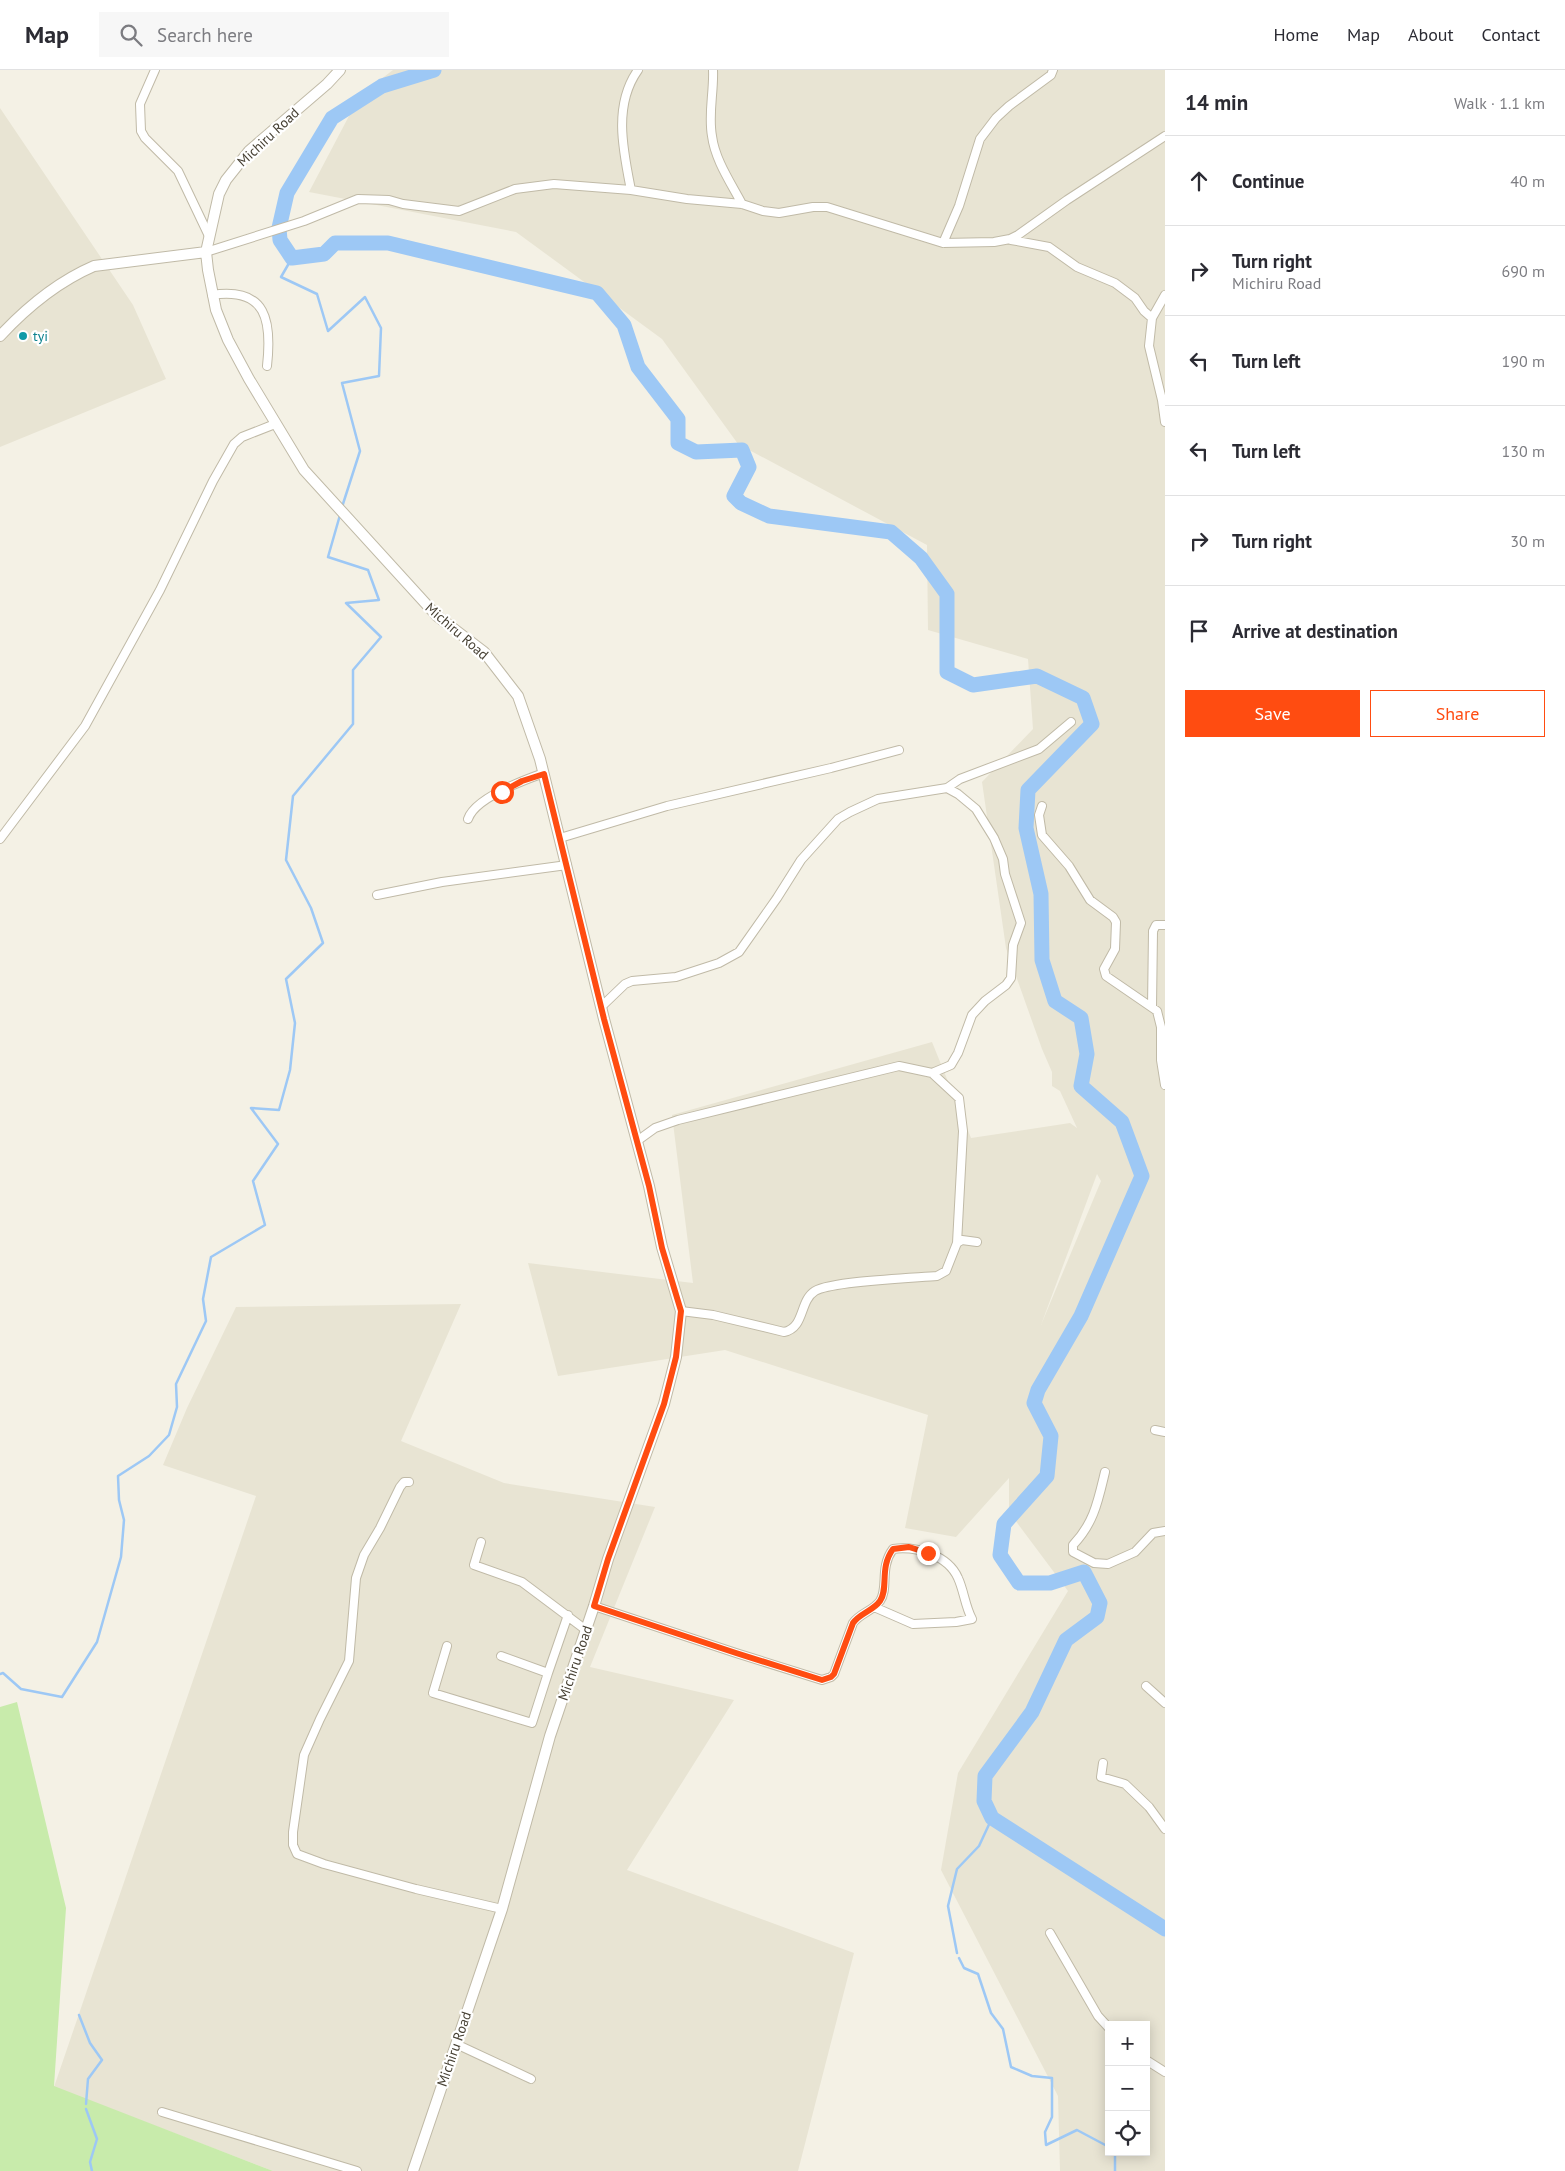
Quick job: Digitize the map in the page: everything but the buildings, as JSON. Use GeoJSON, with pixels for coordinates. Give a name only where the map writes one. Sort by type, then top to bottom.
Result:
{"type":"FeatureCollection","features":[{"type":"Feature","properties":{"kind":"street"},"geometry":{"type":"LineString","coordinates":[[156,70],[144,90],[140,104],[140,131],[178,171],[209,236]]}},
{"type":"Feature","properties":{"kind":"street","name":"Michiru Road"},"geometry":{"type":"LineString","coordinates":[[340,70],[327,84],[249,151],[226,180],[219,194],[206,252],[212,295],[228,340],[275,424],[304,470],[437,616],[484,652],[512,686],[528,722],[544,774],[601,1006],[637,1141],[662,1248],[681,1311],[676,1357],[664,1404],[608,1559],[550,1736],[502,1909],[413,2171]]}},
{"type":"Feature","properties":{"kind":"street"},"geometry":{"type":"LineString","coordinates":[[631,190],[622,135],[623,102],[631,80],[638,70]]}},
{"type":"Feature","properties":{"kind":"street"},"geometry":{"type":"LineString","coordinates":[[713,70],[710,110],[712,137],[720,160],[742,204]]}},
{"type":"Feature","properties":{"kind":"street"},"geometry":{"type":"LineString","coordinates":[[943,243],[959,206],[980,139],[996,118],[1009,106],[1052,76],[1053,70]]}},
{"type":"Feature","properties":{"kind":"street"},"geometry":{"type":"LineString","coordinates":[[1010,239],[1165,136]]}},
{"type":"Feature","properties":{"kind":"street"},"geometry":{"type":"LineString","coordinates":[[0,336],[26,308],[77,273],[94,266],[206,252],[304,221],[358,200],[389,200],[453,212],[467,209],[515,190],[554,184],[631,190],[695,200],[742,204],[763,211],[779,212],[827,207],[943,243],[994,242],[1010,239],[1050,247],[1077,267],[1115,283],[1128,292],[1152,318]]}},
{"type":"Feature","properties":{"kind":"street"},"geometry":{"type":"LineString","coordinates":[[212,295],[233,292],[258,303],[263,311],[268,330],[267,366]]}},
{"type":"Feature","properties":{"kind":"street"},"geometry":{"type":"LineString","coordinates":[[1165,295],[1152,318],[1149,346],[1162,400],[1165,422]]}},
{"type":"Feature","properties":{"kind":"street"},"geometry":{"type":"LineString","coordinates":[[0,839],[85,726],[160,590],[216,474],[234,444],[246,435],[275,424]]}},
{"type":"Feature","properties":{"kind":"street"},"geometry":{"type":"LineString","coordinates":[[601,1006],[624,984],[632,981],[676,977],[718,963],[739,952],[801,860],[838,819],[878,799],[947,788],[960,779],[1039,749],[1071,722]]}},
{"type":"Feature","properties":{"kind":"street"},"geometry":{"type":"LineString","coordinates":[[560,838],[667,806],[831,768],[899,750]]}},
{"type":"Feature","properties":{"kind":"street"},"geometry":{"type":"LineString","coordinates":[[468,819],[483,800],[522,781],[544,774]]}},
{"type":"Feature","properties":{"kind":"street"},"geometry":{"type":"LineString","coordinates":[[932,1073],[951,1065],[958,1053],[972,1016],[985,1001],[1006,985],[1011,978],[1013,945],[1021,923],[1005,874],[1003,859],[994,838],[976,809],[958,794],[947,788]]}},
{"type":"Feature","properties":{"kind":"street"},"geometry":{"type":"LineString","coordinates":[[1042,806],[1039,815],[1042,835],[1070,866],[1090,900],[1113,917],[1116,922],[1115,950],[1104,969],[1106,976],[1152,1007],[1159,1016],[1161,1060],[1165,1085]]}},
{"type":"Feature","properties":{"kind":"street"},"geometry":{"type":"LineString","coordinates":[[378,895],[442,882],[567,865]]}},
{"type":"Feature","properties":{"kind":"street"},"geometry":{"type":"LineString","coordinates":[[1152,1007],[1153,931],[1156,925],[1165,925]]}},
{"type":"Feature","properties":{"kind":"street"},"geometry":{"type":"LineString","coordinates":[[637,1141],[655,1128],[678,1120],[899,1066],[932,1073],[959,1098],[963,1131],[956,1243],[946,1271],[942,1274],[828,1286],[815,1291],[810,1296],[796,1325],[791,1331],[784,1332],[713,1315],[681,1311]]}},
{"type":"Feature","properties":{"kind":"street"},"geometry":{"type":"LineString","coordinates":[[956,1243],[962,1240],[977,1242]]}},
{"type":"Feature","properties":{"kind":"street"},"geometry":{"type":"LineString","coordinates":[[1155,1430],[1165,1432]]}},
{"type":"Feature","properties":{"kind":"street"},"geometry":{"type":"LineString","coordinates":[[1105,1472],[1096,1511],[1083,1534],[1073,1545],[1073,1552],[1094,1563],[1108,1564],[1135,1552],[1153,1533],[1165,1531]]}},
{"type":"Feature","properties":{"kind":"street"},"geometry":{"type":"LineString","coordinates":[[409,1482],[404,1482],[400,1487],[380,1528],[364,1555],[356,1578],[349,1660],[304,1755],[293,1832],[293,1845],[297,1854],[324,1864],[416,1889],[502,1909]]}},
{"type":"Feature","properties":{"kind":"street"},"geometry":{"type":"LineString","coordinates":[[481,1542],[474,1565],[522,1582],[586,1630]]}},
{"type":"Feature","properties":{"kind":"street"},"geometry":{"type":"LineString","coordinates":[[594,1606],[822,1680],[834,1674],[857,1616],[874,1607],[883,1596],[885,1564],[893,1549],[909,1547],[940,1558],[957,1575],[972,1619],[956,1622],[913,1624],[874,1607]]}},
{"type":"Feature","properties":{"kind":"street"},"geometry":{"type":"LineString","coordinates":[[447,1646],[433,1693],[532,1723],[568,1616]]}},
{"type":"Feature","properties":{"kind":"street"},"geometry":{"type":"LineString","coordinates":[[501,1656],[548,1673]]}},
{"type":"Feature","properties":{"kind":"street"},"geometry":{"type":"LineString","coordinates":[[1146,1686],[1165,1703]]}},
{"type":"Feature","properties":{"kind":"street"},"geometry":{"type":"LineString","coordinates":[[1103,1763],[1101,1777],[1125,1784],[1149,1807],[1165,1829]]}},
{"type":"Feature","properties":{"kind":"street"},"geometry":{"type":"LineString","coordinates":[[1050,1932],[1098,2016],[1105,2024]]}},
{"type":"Feature","properties":{"kind":"street"},"geometry":{"type":"LineString","coordinates":[[456,2044],[531,2079]]}},
{"type":"Feature","properties":{"kind":"street"},"geometry":{"type":"LineString","coordinates":[[1150,2063],[1165,2072]]}},
{"type":"Feature","properties":{"kind":"street"},"geometry":{"type":"LineString","coordinates":[[162,2112],[357,2171]]}},
{"type":"Feature","properties":{"kind":"shaded area"},"geometry":{"type":"Polygon","coordinates":[[[393,70],[1165,70],[1165,2171],[1060,2171],[1058,2096],[941,1870],[958,1773],[1068,1591],[1009,1512],[1009,1478],[956,1537],[905,1528],[928,1415],[725,1350],[558,1376],[528,1263],[693,1283],[672,1115],[932,1042],[971,1138],[1070,1123],[1077,1128],[1060,1091],[1052,1086],[1052,1072],[1006,948],[982,782],[1033,729],[1028,659],[928,630],[927,545],[738,444],[662,339],[516,232],[309,192],[360,95],[393,70]],[[1097,1174],[1041,1325],[1101,1181],[1097,1174]]]}},
{"type":"Feature","properties":{"kind":"shaded area"},"geometry":{"type":"Polygon","coordinates":[[[0,108],[133,305],[166,379],[0,447],[0,108]]]}},
{"type":"Feature","properties":{"kind":"shaded area"},"geometry":{"type":"Polygon","coordinates":[[[461,1304],[401,1441],[504,1483],[655,1507],[590,1667],[734,1700],[627,1870],[854,1953],[798,2171],[273,2171],[54,2087],[256,1496],[163,1465],[187,1408],[236,1307],[461,1304]]]}},
{"type":"Feature","properties":{"kind":"green space"},"geometry":{"type":"Polygon","coordinates":[[[17,1702],[66,1908],[54,2086],[273,2171],[0,2171],[0,1707],[17,1702]]]}},
{"type":"Feature","properties":{"kind":"waterway"},"geometry":{"type":"LineString","coordinates":[[434,70],[382,86],[332,118],[287,193],[279,228],[280,240],[292,258],[324,254],[335,243],[388,243],[597,293],[624,325],[638,367],[678,419],[678,443],[696,452],[742,450],[749,467],[734,496],[741,503],[769,516],[891,532],[921,558],[947,594],[947,672],[973,685],[1037,676],[1083,698],[1092,724],[1028,790],[1026,828],[1041,894],[1042,960],[1055,1001],[1081,1018],[1087,1054],[1081,1086],[1122,1122],[1142,1176],[1081,1316],[1038,1390],[1034,1403],[1051,1436],[1047,1476],[1004,1524],[1000,1555],[1019,1583],[1050,1583],[1084,1572],[1100,1603],[1097,1617],[1066,1640],[1032,1712],[985,1776],[984,1801],[992,1818],[1165,1929]]}},
{"type":"Feature","properties":{"kind":"waterway"},"geometry":{"type":"LineString","coordinates":[[292,258],[281,277],[317,294],[328,331],[365,297],[381,328],[379,376],[342,383],[360,451],[342,507]]}},
{"type":"Feature","properties":{"kind":"waterway"},"geometry":{"type":"LineString","coordinates":[[0,1674],[3,1673],[21,1689],[62,1697],[97,1642],[121,1557],[124,1520],[119,1500],[118,1476],[149,1456],[169,1435],[177,1407],[176,1384],[206,1321],[203,1299],[211,1257],[265,1225],[253,1181],[278,1144],[251,1108],[279,1110],[290,1070],[295,1023],[286,979],[323,943],[311,908],[286,860],[293,796],[353,724],[353,670],[381,637],[346,603],[379,600],[368,570],[328,557],[340,515]]}},
{"type":"Feature","properties":{"kind":"waterway"},"geometry":{"type":"LineString","coordinates":[[957,1953],[948,1906],[957,1869],[979,1846],[992,1818]]}},
{"type":"Feature","properties":{"kind":"waterway"},"geometry":{"type":"LineString","coordinates":[[959,1958],[964,1968],[978,1974],[991,2013],[1003,2029],[1011,2067],[1032,2076],[1052,2078],[1052,2117],[1045,2132],[1046,2145],[1077,2130],[1105,2145]]}},
{"type":"Feature","properties":{"kind":"waterway"},"geometry":{"type":"LineString","coordinates":[[79,2015],[90,2043],[102,2060],[88,2079],[86,2104]]}},
{"type":"Feature","properties":{"kind":"waterway"},"geometry":{"type":"LineString","coordinates":[[86,2109],[97,2139],[90,2162],[92,2171]]}},
{"type":"Feature","properties":{"kind":"waterway"},"geometry":{"type":"LineString","coordinates":[[1115,2156],[1115,2171]]}},
{"type":"Feature","properties":{"kind":"place","name":"tyi"},"geometry":{"type":"Point","coordinates":[23,336]}},
{"type":"Feature","properties":{"kind":"route"},"geometry":{"type":"LineString","coordinates":[[502,792],[522,781],[544,774],[604,1019],[649,1186],[662,1248],[681,1311],[676,1357],[664,1404],[608,1559],[594,1606],[822,1680],[834,1674],[857,1616],[880,1602],[883,1596],[885,1564],[893,1549],[909,1547],[928,1553]]}}]}
